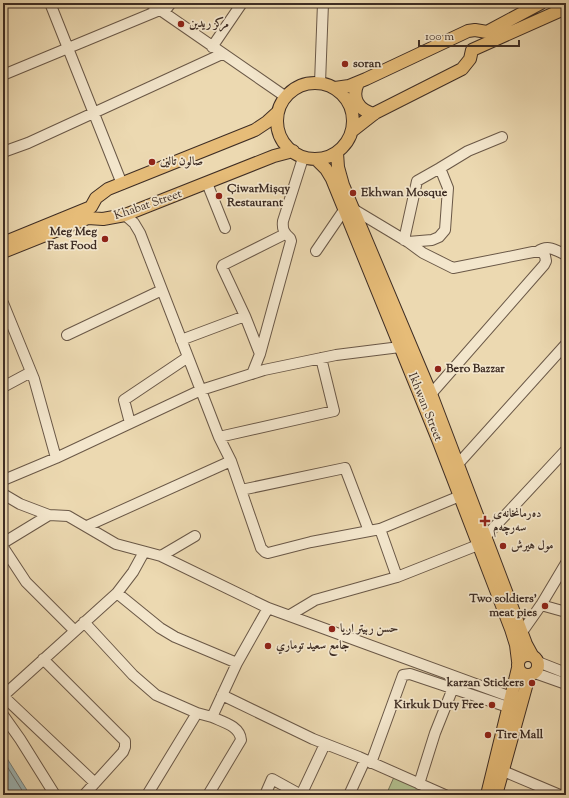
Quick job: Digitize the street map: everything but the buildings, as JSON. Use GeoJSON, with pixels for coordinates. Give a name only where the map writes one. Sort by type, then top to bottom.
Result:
{"type":"FeatureCollection","features":[{"type":"Feature","properties":{"kind":"main road"},"geometry":{"type":"LineString","coordinates":[[335,88],[358,83],[468,31],[475,30],[486,32],[542,3]]}},
{"type":"Feature","properties":{"kind":"main road"},"geometry":{"type":"LineString","coordinates":[[352,131],[374,114],[462,69],[470,59],[472,50],[566,8]]}},
{"type":"Feature","properties":{"kind":"main road"},"geometry":{"type":"LineString","coordinates":[[320,83],[335,88],[346,98],[354,121],[352,131],[346,143],[337,153],[327,158],[316,160],[298,154],[285,144],[277,125],[278,112],[286,97],[297,87],[304,84],[320,83]]}},
{"type":"Feature","properties":{"kind":"main road"},"geometry":{"type":"LineString","coordinates":[[358,83],[355,89],[357,103],[367,112],[374,114]]}},
{"type":"Feature","properties":{"kind":"main road","name":"Khabat Street"},"geometry":{"type":"LineString","coordinates":[[90,212],[93,201],[104,191],[259,128],[278,112]]}},
{"type":"Feature","properties":{"kind":"main road"},"geometry":{"type":"LineString","coordinates":[[259,128],[268,130],[275,140],[276,144],[274,152],[269,157]]}},
{"type":"Feature","properties":{"kind":"main road","name":"Ikhwan Street"},"geometry":{"type":"LineString","coordinates":[[337,153],[333,170],[431,394],[460,496],[482,541],[522,632],[533,666]]}},
{"type":"Feature","properties":{"kind":"main road","name":"Khabat Street"},"geometry":{"type":"LineString","coordinates":[[3,243],[90,212],[103,218],[125,215],[269,157],[298,154]]}},
{"type":"Feature","properties":{"kind":"main road","name":"Ikhwan Street"},"geometry":{"type":"LineString","coordinates":[[316,160],[333,170]]}},
{"type":"Feature","properties":{"kind":"main road","name":"Ikhwan Street"},"geometry":{"type":"LineString","coordinates":[[349,209],[400,347],[444,440],[458,464],[514,637],[518,664]]}},
{"type":"Feature","properties":{"kind":"main road","name":"Khabat Street"},"geometry":{"type":"LineString","coordinates":[[3,252],[90,212]]}},
{"type":"Feature","properties":{"kind":"main road"},"geometry":{"type":"LineString","coordinates":[[487,795],[518,664],[525,655],[533,666]]}},
{"type":"Feature","properties":{"kind":"main road"},"geometry":{"type":"LineString","coordinates":[[518,664],[521,673],[533,666]]}},
{"type":"Feature","properties":{"kind":"main road"},"geometry":{"type":"LineString","coordinates":[[496,795],[533,666]]}},
{"type":"Feature","properties":{"kind":"street"},"geometry":{"type":"LineString","coordinates":[[50,3],[67,49],[122,184]]}},
{"type":"Feature","properties":{"kind":"street"},"geometry":{"type":"LineString","coordinates":[[150,3],[286,97]]}},
{"type":"Feature","properties":{"kind":"street"},"geometry":{"type":"LineString","coordinates":[[3,75],[162,11],[171,3]]}},
{"type":"Feature","properties":{"kind":"street"},"geometry":{"type":"LineString","coordinates":[[212,47],[242,3]]}},
{"type":"Feature","properties":{"kind":"street"},"geometry":{"type":"LineString","coordinates":[[320,83],[323,6],[333,3]]}},
{"type":"Feature","properties":{"kind":"street"},"geometry":{"type":"LineString","coordinates":[[3,152],[28,143],[94,114],[222,54]]}},
{"type":"Feature","properties":{"kind":"street"},"geometry":{"type":"LineString","coordinates":[[406,241],[417,181],[468,152],[502,137]]}},
{"type":"Feature","properties":{"kind":"street"},"geometry":{"type":"LineString","coordinates":[[252,374],[260,354],[291,241],[285,234],[282,227],[298,154]]}},
{"type":"Feature","properties":{"kind":"street"},"geometry":{"type":"LineString","coordinates":[[406,241],[432,240],[439,237],[445,230],[448,188],[440,168]]}},
{"type":"Feature","properties":{"kind":"street"},"geometry":{"type":"LineString","coordinates":[[207,183],[225,228]]}},
{"type":"Feature","properties":{"kind":"street"},"geometry":{"type":"LineString","coordinates":[[316,251],[349,209],[406,241],[423,253],[452,268],[542,252],[546,261],[544,265],[431,394]]}},
{"type":"Feature","properties":{"kind":"street"},"geometry":{"type":"LineString","coordinates":[[125,215],[138,227],[219,437],[231,461],[261,548],[265,552],[268,553],[311,542],[380,529],[460,496]]}},
{"type":"Feature","properties":{"kind":"street"},"geometry":{"type":"LineString","coordinates":[[260,354],[245,316],[222,267],[223,264],[285,234]]}},
{"type":"Feature","properties":{"kind":"street"},"geometry":{"type":"LineString","coordinates":[[537,252],[542,248],[547,248],[566,255]]}},
{"type":"Feature","properties":{"kind":"street"},"geometry":{"type":"LineString","coordinates":[[67,334],[162,290]]}},
{"type":"Feature","properties":{"kind":"street"},"geometry":{"type":"LineString","coordinates":[[3,303],[7,326],[31,372],[56,458]]}},
{"type":"Feature","properties":{"kind":"street"},"geometry":{"type":"LineString","coordinates":[[181,340],[245,316]]}},
{"type":"Feature","properties":{"kind":"street"},"geometry":{"type":"LineString","coordinates":[[458,464],[566,344]]}},
{"type":"Feature","properties":{"kind":"street"},"geometry":{"type":"LineString","coordinates":[[4,479],[56,458],[201,390],[252,374],[321,358],[400,347]]}},
{"type":"Feature","properties":{"kind":"street"},"geometry":{"type":"LineString","coordinates":[[130,422],[124,400],[188,358]]}},
{"type":"Feature","properties":{"kind":"street"},"geometry":{"type":"LineString","coordinates":[[219,437],[334,411],[321,358]]}},
{"type":"Feature","properties":{"kind":"street"},"geometry":{"type":"LineString","coordinates":[[3,387],[31,372]]}},
{"type":"Feature","properties":{"kind":"street"},"geometry":{"type":"LineString","coordinates":[[290,615],[314,600],[397,577],[482,541],[566,450]]}},
{"type":"Feature","properties":{"kind":"street"},"geometry":{"type":"LineString","coordinates":[[87,526],[231,461]]}},
{"type":"Feature","properties":{"kind":"street"},"geometry":{"type":"LineString","coordinates":[[241,490],[345,468],[369,531]]}},
{"type":"Feature","properties":{"kind":"street"},"geometry":{"type":"LineString","coordinates":[[3,494],[20,504],[49,515],[68,516],[116,544],[162,556],[268,608],[290,615],[510,702]]}},
{"type":"Feature","properties":{"kind":"street"},"geometry":{"type":"LineString","coordinates":[[3,543],[49,515]]}},
{"type":"Feature","properties":{"kind":"street"},"geometry":{"type":"LineString","coordinates":[[380,529],[397,577]]}},
{"type":"Feature","properties":{"kind":"street"},"geometry":{"type":"LineString","coordinates":[[162,556],[195,536]]}},
{"type":"Feature","properties":{"kind":"street"},"geometry":{"type":"LineString","coordinates":[[3,547],[26,582],[74,631]]}},
{"type":"Feature","properties":{"kind":"street"},"geometry":{"type":"LineString","coordinates":[[95,783],[3,696],[117,593],[133,572],[144,552]]}},
{"type":"Feature","properties":{"kind":"street"},"geometry":{"type":"LineString","coordinates":[[522,632],[541,605],[566,563]]}},
{"type":"Feature","properties":{"kind":"street"},"geometry":{"type":"LineString","coordinates":[[117,593],[160,628],[175,638],[237,663]]}},
{"type":"Feature","properties":{"kind":"street"},"geometry":{"type":"LineString","coordinates":[[541,605],[566,612]]}},
{"type":"Feature","properties":{"kind":"street"},"geometry":{"type":"LineString","coordinates":[[212,717],[237,663],[268,608]]}},
{"type":"Feature","properties":{"kind":"street"},"geometry":{"type":"LineString","coordinates":[[84,622],[133,675],[156,695],[197,713],[212,717],[237,730],[241,734],[241,740],[208,795]]}},
{"type":"Feature","properties":{"kind":"street"},"geometry":{"type":"LineString","coordinates":[[43,659],[124,741],[126,747],[84,795]]}},
{"type":"Feature","properties":{"kind":"street"},"geometry":{"type":"LineString","coordinates":[[533,666],[562,671],[556,680]]}},
{"type":"Feature","properties":{"kind":"street"},"geometry":{"type":"LineString","coordinates":[[533,666],[556,680],[566,684]]}},
{"type":"Feature","properties":{"kind":"street"},"geometry":{"type":"LineString","coordinates":[[349,795],[368,762],[403,675],[410,674],[453,688],[510,702]]}},
{"type":"Feature","properties":{"kind":"street"},"geometry":{"type":"LineString","coordinates":[[419,784],[453,688]]}},
{"type":"Feature","properties":{"kind":"street"},"geometry":{"type":"LineString","coordinates":[[222,695],[325,744],[445,795]]}},
{"type":"Feature","properties":{"kind":"street"},"geometry":{"type":"LineString","coordinates":[[147,795],[197,713]]}},
{"type":"Feature","properties":{"kind":"street"},"geometry":{"type":"LineString","coordinates":[[3,715],[55,795]]}},
{"type":"Feature","properties":{"kind":"street"},"geometry":{"type":"LineString","coordinates":[[265,795],[272,779],[301,795],[325,744]]}},
{"type":"Feature","properties":{"kind":"street"},"geometry":{"type":"LineString","coordinates":[[503,771],[560,795]]}},
{"type":"Feature","properties":{"kind":"green space"},"geometry":{"type":"Polygon","coordinates":[[[394,777],[435,795],[386,795],[394,777]]]}},
{"type":"Feature","properties":{"kind":"water"},"geometry":{"type":"Polygon","coordinates":[[[3,752],[30,795],[3,795],[3,752]]]}},
{"type":"Feature","properties":{"kind":"place","name":"مركز ريدين"},"geometry":{"type":"Point","coordinates":[181,24]}},
{"type":"Feature","properties":{"kind":"place","name":"soran"},"geometry":{"type":"Point","coordinates":[345,64]}},
{"type":"Feature","properties":{"kind":"place","name":"صالون تالين"},"geometry":{"type":"Point","coordinates":[152,162]}},
{"type":"Feature","properties":{"kind":"place","name":"Ekhwan Mosque"},"geometry":{"type":"Point","coordinates":[353,193]}},
{"type":"Feature","properties":{"kind":"place","name":"ÇiwarMişqy Restaurant"},"geometry":{"type":"Point","coordinates":[219,196]}},
{"type":"Feature","properties":{"kind":"place","name":"Meg Meg Fast Food"},"geometry":{"type":"Point","coordinates":[105,239]}},
{"type":"Feature","properties":{"kind":"place","name":"Bero Bazzar"},"geometry":{"type":"Point","coordinates":[438,369]}},
{"type":"Feature","properties":{"kind":"place","name":"دەرمانخانەی سەرچەم"},"geometry":{"type":"Point","coordinates":[485,521]}},
{"type":"Feature","properties":{"kind":"place","name":"مول هيرش"},"geometry":{"type":"Point","coordinates":[503,546]}},
{"type":"Feature","properties":{"kind":"place","name":"Two soldiers' meat pies"},"geometry":{"type":"Point","coordinates":[545,606]}},
{"type":"Feature","properties":{"kind":"place","name":"حسن ربيتر اريا"},"geometry":{"type":"Point","coordinates":[332,629]}},
{"type":"Feature","properties":{"kind":"place","name":"جامع سعيد توماري"},"geometry":{"type":"Point","coordinates":[268,646]}},
{"type":"Feature","properties":{"kind":"place","name":"karzan Stickers"},"geometry":{"type":"Point","coordinates":[532,683]}},
{"type":"Feature","properties":{"kind":"place","name":"Kirkuk Duty Free"},"geometry":{"type":"Point","coordinates":[492,705]}},
{"type":"Feature","properties":{"kind":"place","name":"Tire Mall"},"geometry":{"type":"Point","coordinates":[488,735]}}]}
